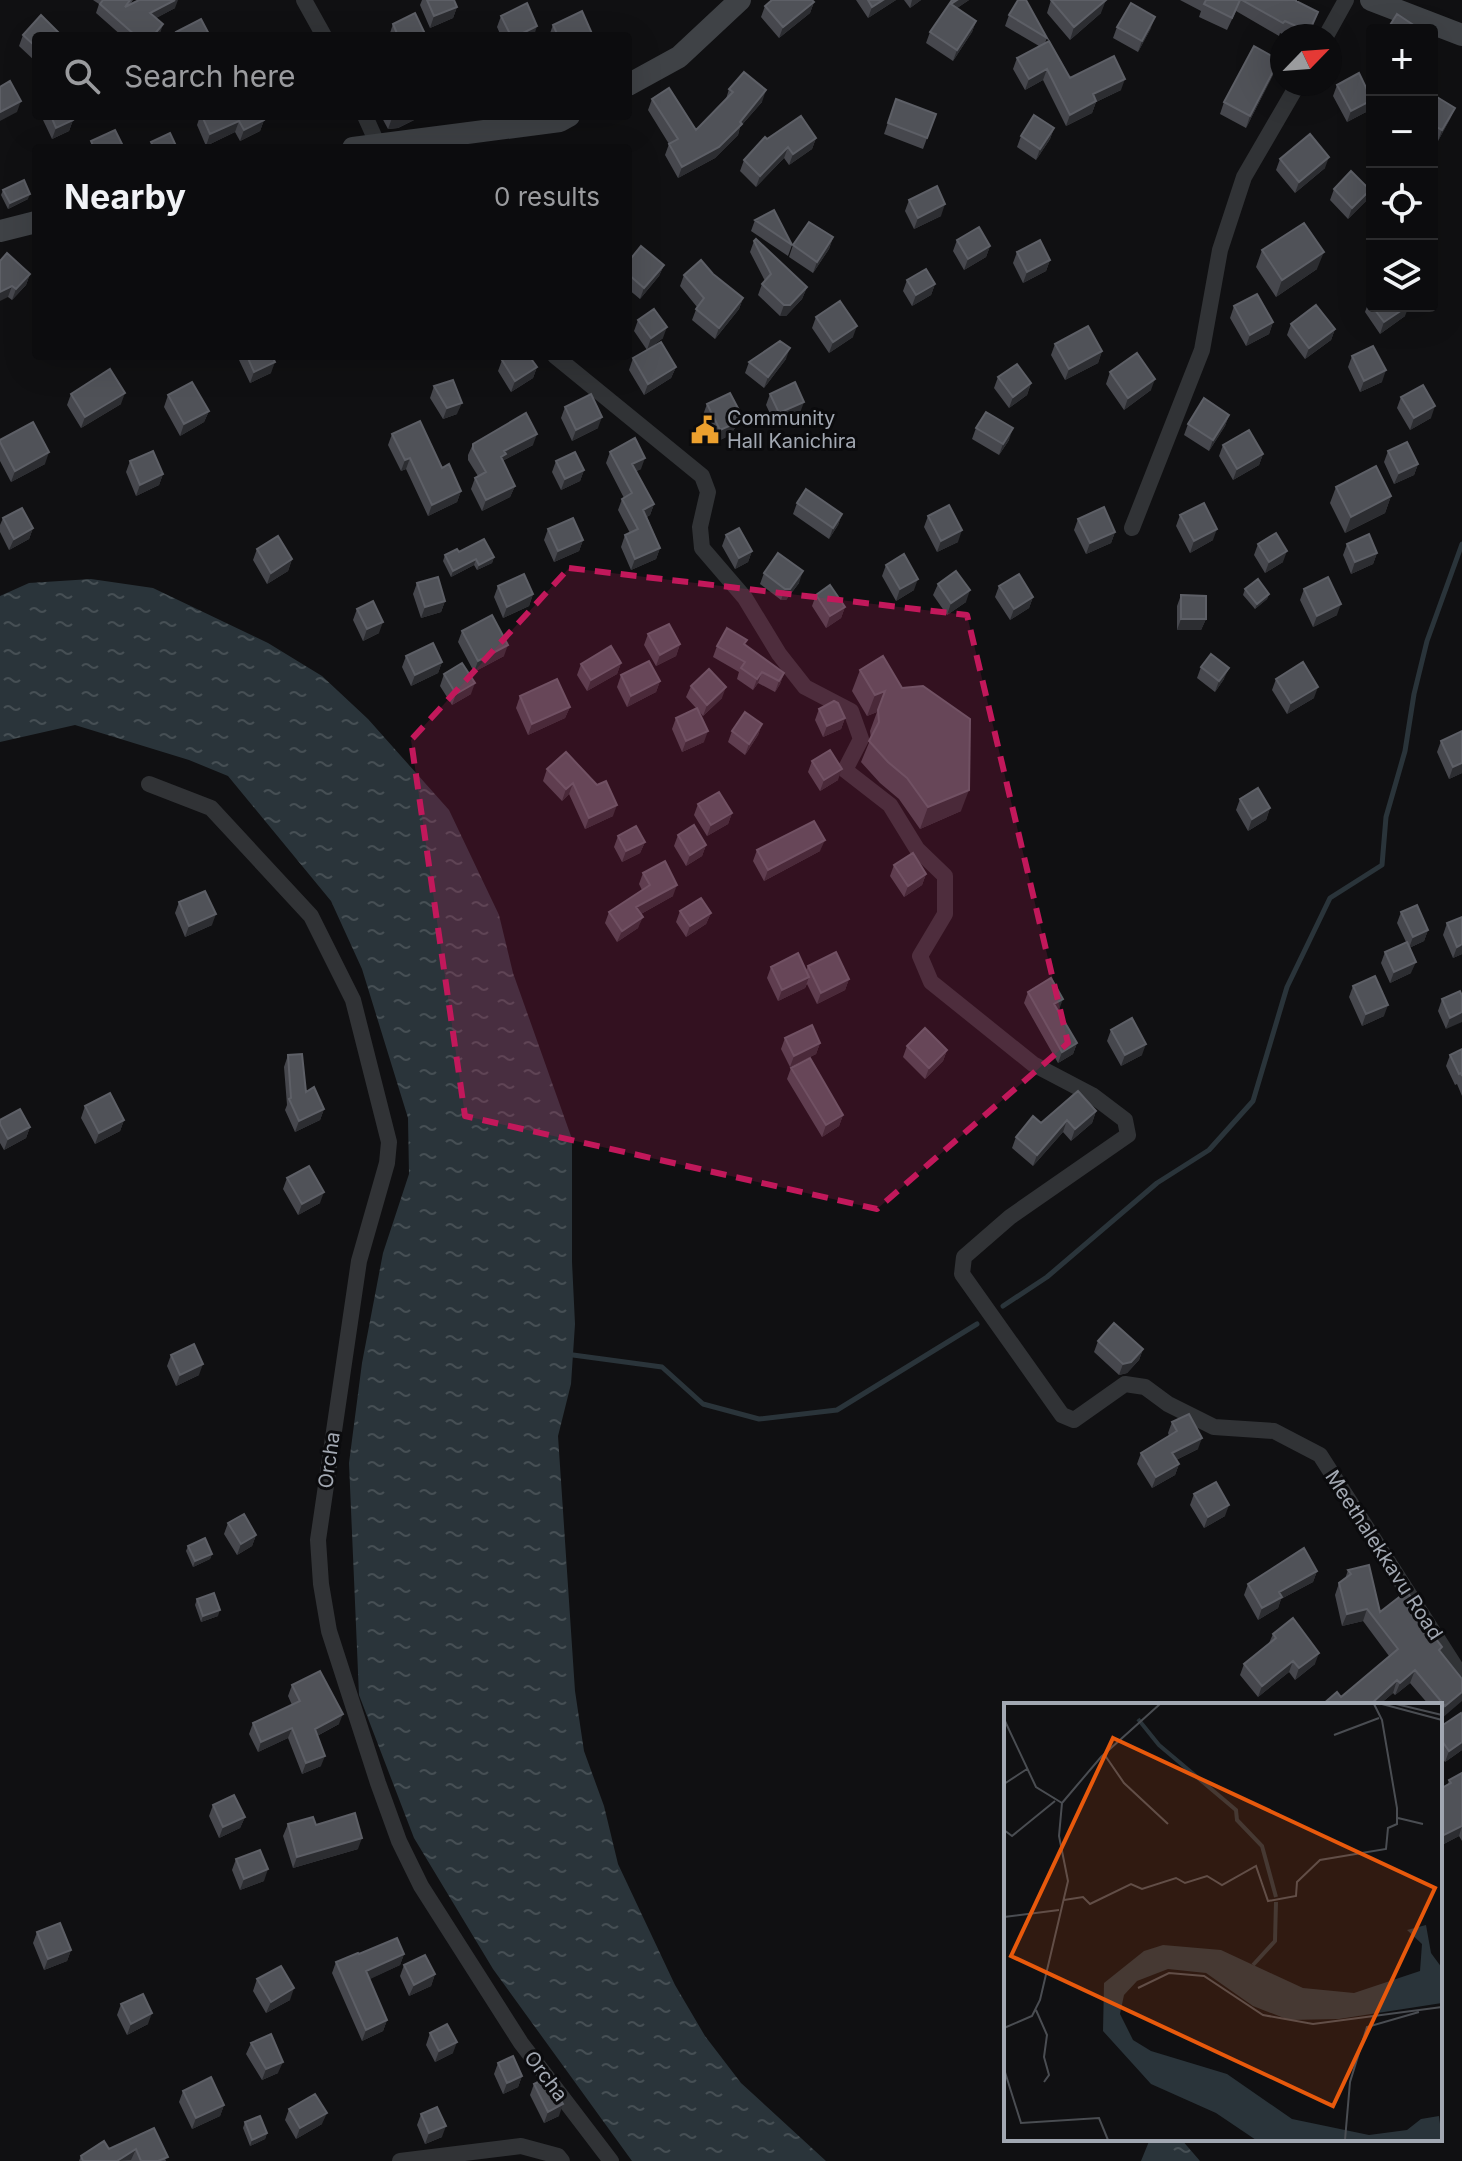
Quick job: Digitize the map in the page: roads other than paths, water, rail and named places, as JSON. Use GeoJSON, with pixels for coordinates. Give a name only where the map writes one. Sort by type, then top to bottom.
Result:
{"type":"FeatureCollection","features":[{"type":"Feature","properties":{"kind":"main road"},"geometry":{"type":"LineString","coordinates":[[632,83],[679,57],[740,0]]}},
{"type":"Feature","properties":{"kind":"main road"},"geometry":{"type":"LineString","coordinates":[[1371,0],[1462,35]]}},
{"type":"Feature","properties":{"kind":"main road"},"geometry":{"type":"LineString","coordinates":[[439,144],[562,120]]}},
{"type":"Feature","properties":{"kind":"main road"},"geometry":{"type":"LineString","coordinates":[[0,231],[32,223]]}},
{"type":"Feature","properties":{"kind":"street"},"geometry":{"type":"LineString","coordinates":[[304,0],[322,32]]}},
{"type":"Feature","properties":{"kind":"street"},"geometry":{"type":"LineString","coordinates":[[1333,24],[1346,0]]}},
{"type":"Feature","properties":{"kind":"street"},"geometry":{"type":"LineString","coordinates":[[1132,528],[1202,350],[1220,250],[1244,177],[1291,96]]}},
{"type":"Feature","properties":{"kind":"street"},"geometry":{"type":"LineString","coordinates":[[367,120],[378,144]]}},
{"type":"Feature","properties":{"kind":"street","name":"Meethalekkavu Road"},"geometry":{"type":"LineString","coordinates":[[560,360],[702,476],[708,492],[700,527],[702,548],[745,598],[779,654],[805,687],[851,711],[861,739],[845,770],[890,805],[917,849],[945,876],[945,914],[920,956],[931,982],[1033,1064],[1092,1095],[1125,1120],[1128,1135],[1010,1217],[964,1257],[962,1274],[1006,1339],[1062,1415],[1074,1420],[1125,1384],[1145,1387],[1168,1404],[1214,1427],[1274,1431],[1320,1455],[1462,1677]]}},
{"type":"Feature","properties":{"kind":"street","name":"Orcha"},"geometry":{"type":"LineString","coordinates":[[149,784],[211,808],[279,879],[311,916],[353,1000],[389,1142],[387,1163],[359,1261],[318,1540],[329,1631],[399,1841],[421,1886],[521,2043],[611,2161]]}},
{"type":"Feature","properties":{"kind":"street"},"geometry":{"type":"LineString","coordinates":[[400,2161],[521,2146],[558,2156],[562,2161]]}},
{"type":"Feature","properties":{"kind":"water"},"geometry":{"type":"Polygon","coordinates":[[[91,579],[153,588],[268,643],[322,676],[368,719],[449,810],[499,915],[513,973],[572,1139],[575,1324],[571,1384],[558,1436],[575,1691],[584,1751],[604,1806],[618,1864],[675,1985],[705,2036],[741,2083],[826,2161],[632,2161],[493,1969],[414,1838],[359,1695],[349,1463],[362,1363],[383,1253],[409,1174],[408,1118],[362,969],[331,901],[228,776],[189,760],[75,725],[0,742],[0,596],[29,583],[91,579]]]}},
{"type":"Feature","properties":{"kind":"water"},"geometry":{"type":"Polygon","coordinates":[[[1149,2141],[1183,2141],[1200,2161],[1141,2161],[1149,2141]]]}},
{"type":"Feature","properties":{"kind":"waterway"},"geometry":{"type":"LineString","coordinates":[[1003,1306],[1047,1277],[1157,1183],[1209,1150],[1253,1101],[1287,987],[1330,898],[1382,865],[1386,817],[1405,751],[1427,641],[1462,544]]}},
{"type":"Feature","properties":{"kind":"waterway"},"geometry":{"type":"LineString","coordinates":[[573,1355],[662,1367],[703,1404],[759,1419],[837,1410],[977,1324]]}},
{"type":"Feature","properties":{"kind":"place","name":"Community Hall Kanichira"},"geometry":{"type":"Point","coordinates":[705,430]}}]}
